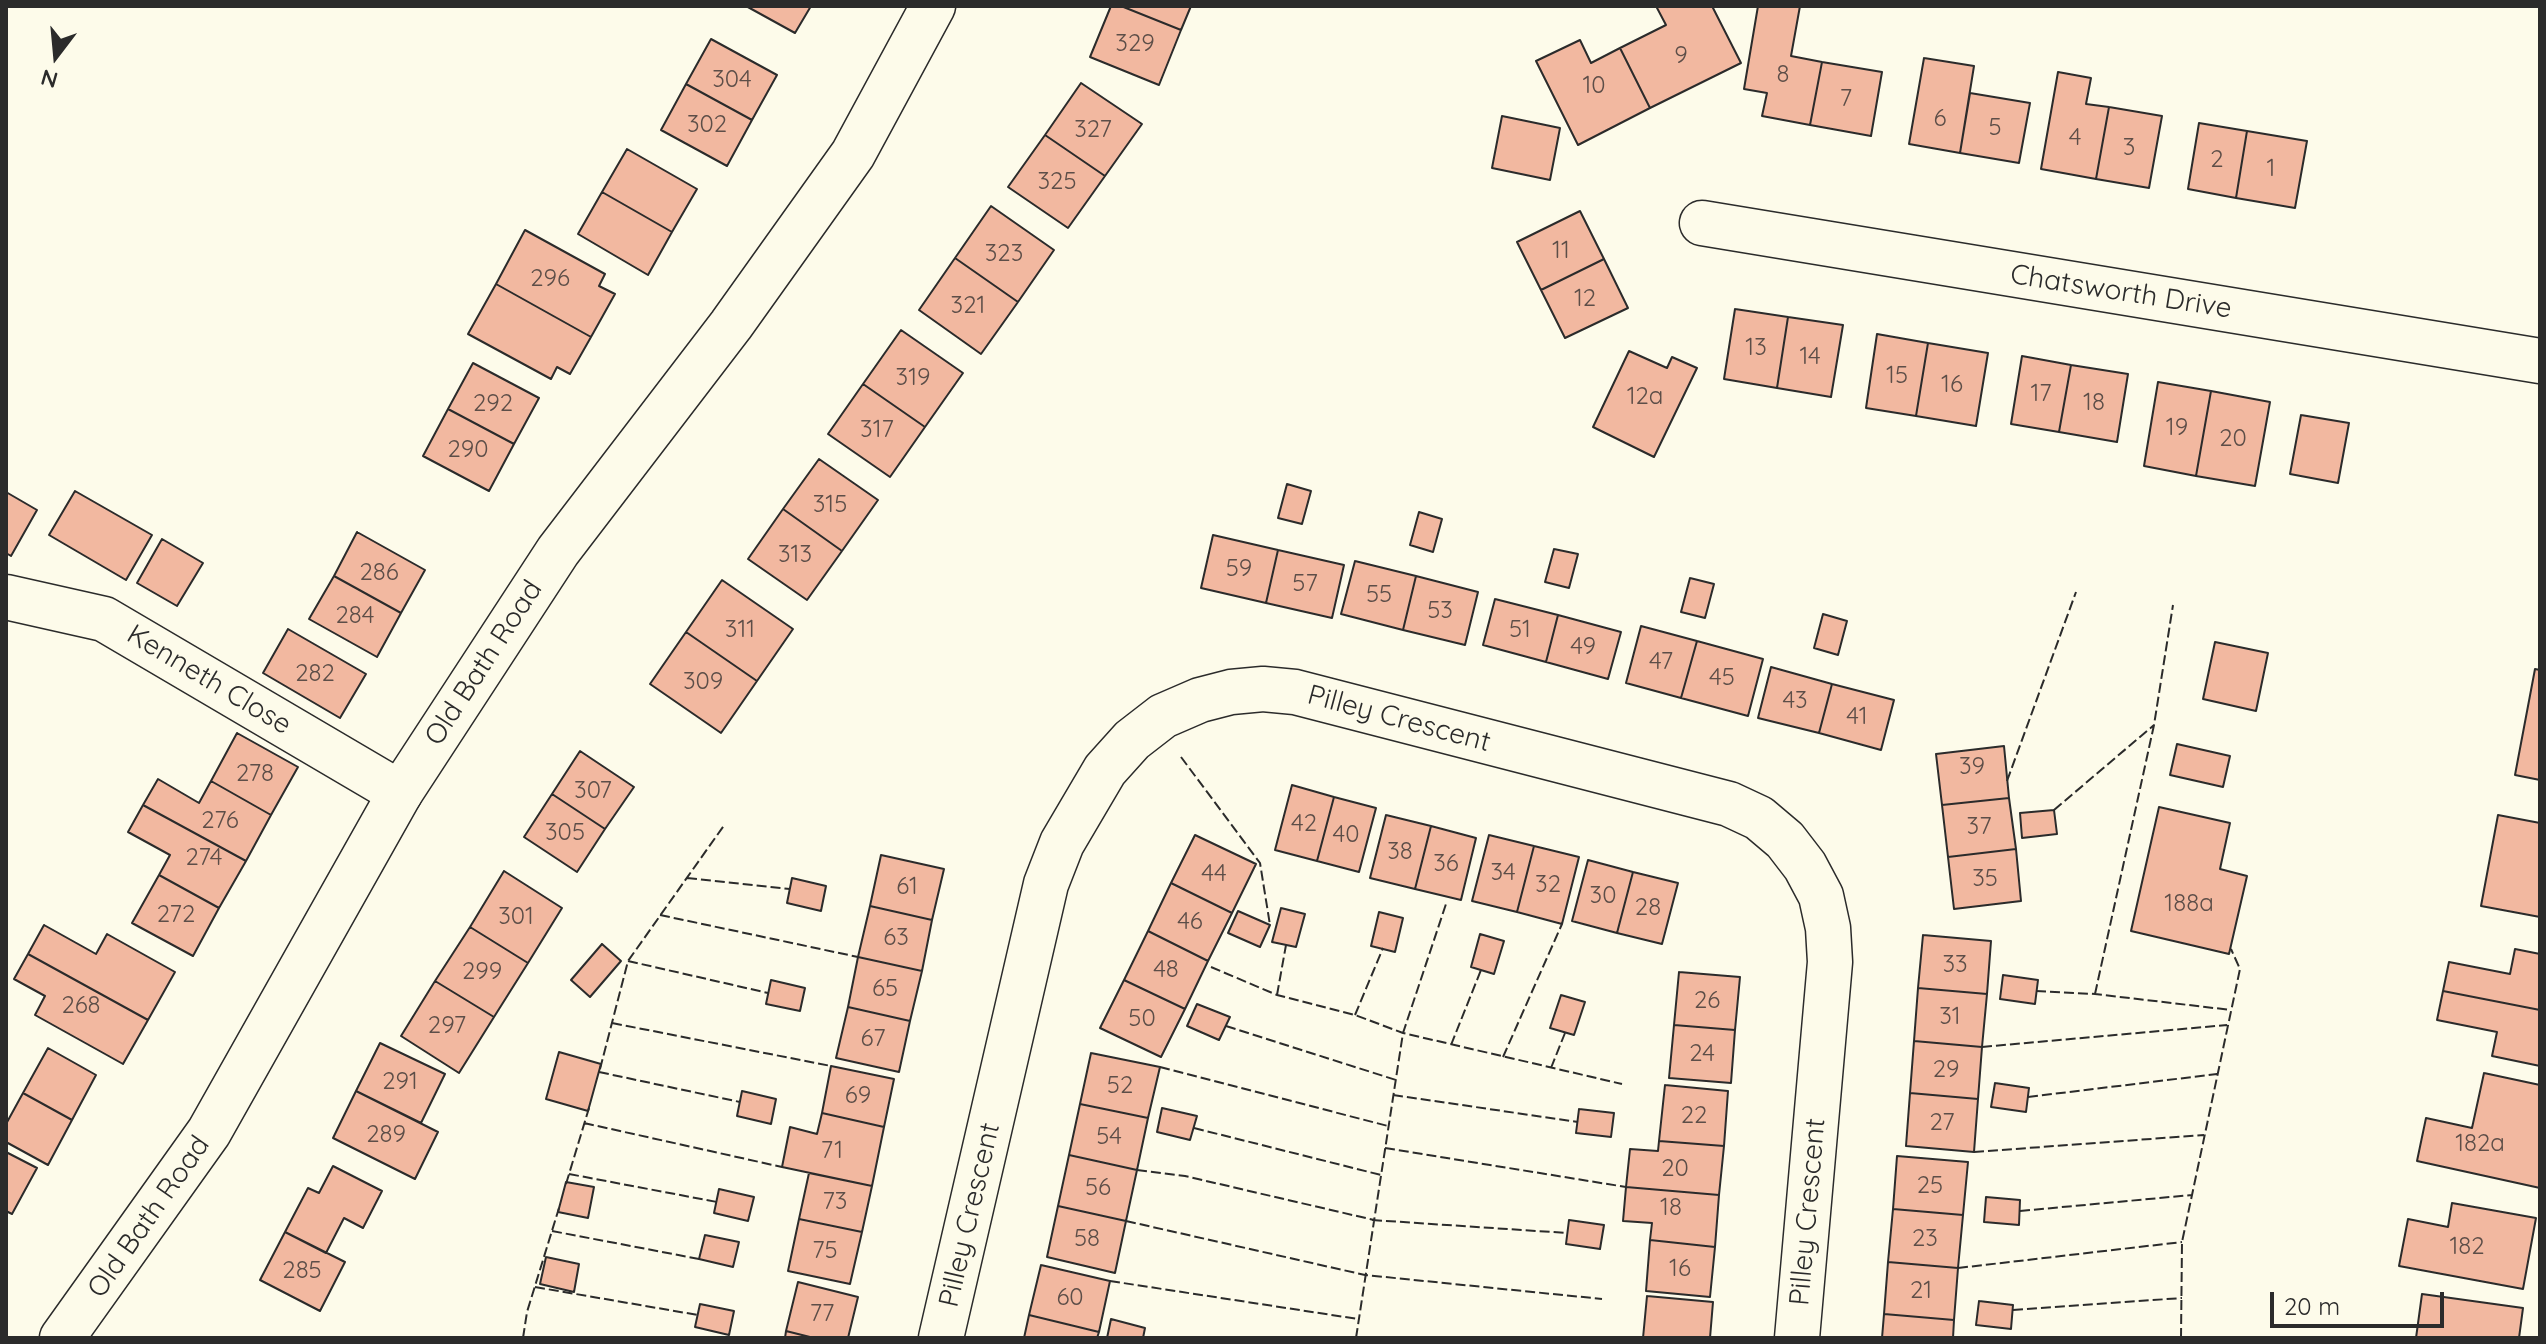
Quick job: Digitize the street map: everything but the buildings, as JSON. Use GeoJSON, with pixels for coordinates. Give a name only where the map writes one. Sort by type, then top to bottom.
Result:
{"type":"FeatureCollection","features":[{"type":"Feature","properties":{"kind":"street","name":"Old Bath Road"},"geometry":{"type":"LineString","coordinates":[[62,1338],[209,1132],[400,793],[558,551],[731,325],[853,154],[933,6]]}},
{"type":"Feature","properties":{"kind":"street","name":"Chatsworth Drive"},"geometry":{"type":"LineString","coordinates":[[1702,223],[2540,361]]}},
{"type":"Feature","properties":{"kind":"street","name":"Kenneth Close"},"geometry":{"type":"LineString","coordinates":[[6,597],[104,619],[400,793]]}},
{"type":"Feature","properties":{"kind":"street","name":"Pilley Crescent"},"geometry":{"type":"LineString","coordinates":[[941,1338],[1046,884],[1062,843],[1105,770],[1132,740],[1163,716],[1200,700],[1231,692],[1263,689],[1295,692],[1729,804],[1759,818],[1785,840],[1805,866],[1821,896],[1828,928],[1830,962],[1797,1338]]}},
{"type":"Feature","properties":{"kind":"fence"},"geometry":{"type":"LineString","coordinates":[[2007,781],[2076,592]]}},
{"type":"Feature","properties":{"kind":"fence"},"geometry":{"type":"LineString","coordinates":[[2095,994],[2154,725],[2173,605]]}},
{"type":"Feature","properties":{"kind":"fence"},"geometry":{"type":"LineString","coordinates":[[2054,810],[2154,725]]}},
{"type":"Feature","properties":{"kind":"fence"},"geometry":{"type":"LineString","coordinates":[[1181,757],[1260,863],[1270,925]]}},
{"type":"Feature","properties":{"kind":"fence"},"geometry":{"type":"LineString","coordinates":[[600,1069],[628,961],[725,824]]}},
{"type":"Feature","properties":{"kind":"fence"},"geometry":{"type":"LineString","coordinates":[[687,878],[790,889]]}},
{"type":"Feature","properties":{"kind":"fence"},"geometry":{"type":"LineString","coordinates":[[1356,1338],[1403,1033],[1447,901]]}},
{"type":"Feature","properties":{"kind":"fence"},"geometry":{"type":"LineString","coordinates":[[660,915],[858,957]]}},
{"type":"Feature","properties":{"kind":"fence"},"geometry":{"type":"LineString","coordinates":[[1503,1057],[1562,924]]}},
{"type":"Feature","properties":{"kind":"fence"},"geometry":{"type":"LineString","coordinates":[[1277,995],[1286,945]]}},
{"type":"Feature","properties":{"kind":"fence"},"geometry":{"type":"LineString","coordinates":[[1355,1015],[1383,948]]}},
{"type":"Feature","properties":{"kind":"fence"},"geometry":{"type":"LineString","coordinates":[[2181,1338],[2182,1242],[2240,969],[2231,949]]}},
{"type":"Feature","properties":{"kind":"fence"},"geometry":{"type":"LineString","coordinates":[[628,961],[768,993]]}},
{"type":"Feature","properties":{"kind":"fence"},"geometry":{"type":"LineString","coordinates":[[1211,967],[1277,995],[1355,1015],[1403,1033],[1622,1084]]}},
{"type":"Feature","properties":{"kind":"fence"},"geometry":{"type":"LineString","coordinates":[[1451,1045],[1481,970]]}},
{"type":"Feature","properties":{"kind":"fence"},"geometry":{"type":"LineString","coordinates":[[2036,991],[2095,994],[2231,1010]]}},
{"type":"Feature","properties":{"kind":"fence"},"geometry":{"type":"LineString","coordinates":[[612,1023],[831,1066]]}},
{"type":"Feature","properties":{"kind":"fence"},"geometry":{"type":"LineString","coordinates":[[1982,1047],[2227,1025]]}},
{"type":"Feature","properties":{"kind":"fence"},"geometry":{"type":"LineString","coordinates":[[1226,1026],[1396,1080]]}},
{"type":"Feature","properties":{"kind":"fence"},"geometry":{"type":"LineString","coordinates":[[1551,1068],[1565,1033]]}},
{"type":"Feature","properties":{"kind":"fence"},"geometry":{"type":"LineString","coordinates":[[1160,1067],[1388,1126]]}},
{"type":"Feature","properties":{"kind":"fence"},"geometry":{"type":"LineString","coordinates":[[599,1072],[740,1102]]}},
{"type":"Feature","properties":{"kind":"fence"},"geometry":{"type":"LineString","coordinates":[[2028,1097],[2217,1074]]}},
{"type":"Feature","properties":{"kind":"fence"},"geometry":{"type":"LineString","coordinates":[[1393,1095],[1578,1122]]}},
{"type":"Feature","properties":{"kind":"fence"},"geometry":{"type":"LineString","coordinates":[[566,1184],[589,1108]]}},
{"type":"Feature","properties":{"kind":"fence"},"geometry":{"type":"LineString","coordinates":[[584,1123],[782,1167]]}},
{"type":"Feature","properties":{"kind":"fence"},"geometry":{"type":"LineString","coordinates":[[1194,1128],[1381,1175]]}},
{"type":"Feature","properties":{"kind":"fence"},"geometry":{"type":"LineString","coordinates":[[1974,1152],[2204,1135]]}},
{"type":"Feature","properties":{"kind":"fence"},"geometry":{"type":"LineString","coordinates":[[1385,1148],[1626,1187]]}},
{"type":"Feature","properties":{"kind":"fence"},"geometry":{"type":"LineString","coordinates":[[1137,1170],[1185,1176],[1374,1220]]}},
{"type":"Feature","properties":{"kind":"fence"},"geometry":{"type":"LineString","coordinates":[[569,1174],[717,1202]]}},
{"type":"Feature","properties":{"kind":"fence"},"geometry":{"type":"LineString","coordinates":[[2020,1211],[2192,1195]]}},
{"type":"Feature","properties":{"kind":"fence"},"geometry":{"type":"LineString","coordinates":[[523,1338],[527,1312],[559,1208]]}},
{"type":"Feature","properties":{"kind":"fence"},"geometry":{"type":"LineString","coordinates":[[1372,1220],[1567,1233]]}},
{"type":"Feature","properties":{"kind":"fence"},"geometry":{"type":"LineString","coordinates":[[1126,1221],[1365,1275],[1602,1299]]}},
{"type":"Feature","properties":{"kind":"fence"},"geometry":{"type":"LineString","coordinates":[[552,1231],[699,1259]]}},
{"type":"Feature","properties":{"kind":"fence"},"geometry":{"type":"LineString","coordinates":[[1958,1268],[2182,1242]]}},
{"type":"Feature","properties":{"kind":"fence"},"geometry":{"type":"LineString","coordinates":[[1110,1281],[1358,1319]]}},
{"type":"Feature","properties":{"kind":"fence"},"geometry":{"type":"LineString","coordinates":[[535,1287],[698,1315]]}},
{"type":"Feature","properties":{"kind":"fence"},"geometry":{"type":"LineString","coordinates":[[2013,1310],[2182,1298]]}}]}
